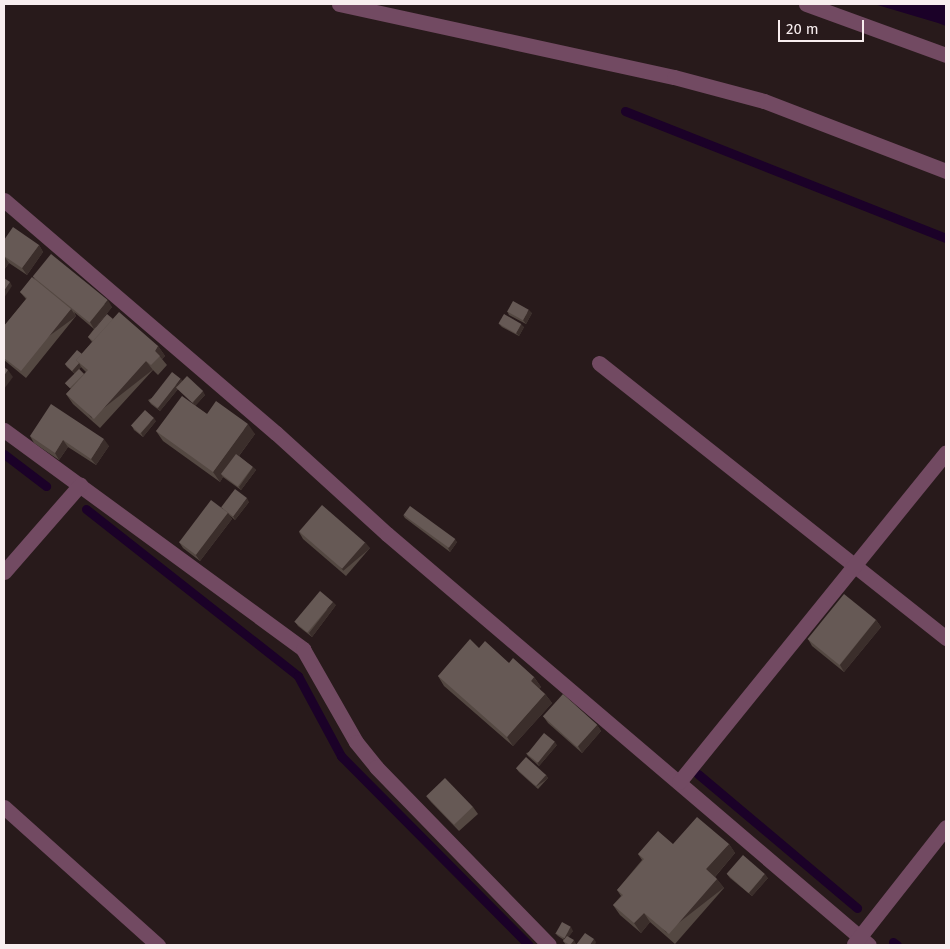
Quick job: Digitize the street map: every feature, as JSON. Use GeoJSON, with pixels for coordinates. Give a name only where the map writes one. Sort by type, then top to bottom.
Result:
{"type":"FeatureCollection","features":[{"type":"Feature","properties":{"kind":"street"},"geometry":{"type":"LineString","coordinates":[[339,4],[674,77],[755,99],[899,151],[946,172]]}},
{"type":"Feature","properties":{"kind":"street"},"geometry":{"type":"LineString","coordinates":[[806,4],[946,55]]}},
{"type":"Feature","properties":{"kind":"street"},"geometry":{"type":"LineString","coordinates":[[4,200],[276,433],[387,534],[679,782],[860,943],[946,827]]}},
{"type":"Feature","properties":{"kind":"street"},"geometry":{"type":"LineString","coordinates":[[599,363],[946,638]]}},
{"type":"Feature","properties":{"kind":"street"},"geometry":{"type":"LineString","coordinates":[[4,430],[303,649],[356,742],[376,767],[550,945]]}},
{"type":"Feature","properties":{"kind":"street"},"geometry":{"type":"LineString","coordinates":[[679,782],[946,452]]}},
{"type":"Feature","properties":{"kind":"street"},"geometry":{"type":"LineString","coordinates":[[4,572],[80,484]]}},
{"type":"Feature","properties":{"kind":"street"},"geometry":{"type":"LineString","coordinates":[[4,807],[158,945]]}},
{"type":"Feature","properties":{"kind":"shaded area"},"geometry":{"type":"Polygon","coordinates":[[[874,4],[946,4],[946,26],[938,23],[874,4]]]}},
{"type":"Feature","properties":{"kind":"building"},"geometry":{"type":"Polygon","coordinates":[[[13,227],[39,245],[22,268],[4,256],[4,240],[13,227]]]}},
{"type":"Feature","properties":{"kind":"building"},"geometry":{"type":"Polygon","coordinates":[[[51,254],[108,300],[89,322],[33,277],[51,254]]]}},
{"type":"Feature","properties":{"kind":"building"},"geometry":{"type":"Polygon","coordinates":[[[32,277],[71,309],[21,371],[4,358],[4,326],[27,298],[20,292],[32,277]]]}},
{"type":"Feature","properties":{"kind":"building"},"geometry":{"type":"Polygon","coordinates":[[[4,278],[10,282],[4,291],[4,278]]]}},
{"type":"Feature","properties":{"kind":"building"},"geometry":{"type":"Polygon","coordinates":[[[513,301],[529,310],[523,320],[507,311],[513,301]]]}},
{"type":"Feature","properties":{"kind":"building"},"geometry":{"type":"Polygon","coordinates":[[[119,312],[158,346],[155,351],[160,356],[151,365],[146,361],[94,419],[66,394],[88,370],[76,360],[119,312]]]}},
{"type":"Feature","properties":{"kind":"building"},"geometry":{"type":"Polygon","coordinates":[[[107,314],[113,319],[93,341],[88,337],[107,314]]]}},
{"type":"Feature","properties":{"kind":"building"},"geometry":{"type":"Polygon","coordinates":[[[504,314],[521,324],[516,334],[498,324],[504,314]]]}},
{"type":"Feature","properties":{"kind":"building"},"geometry":{"type":"Polygon","coordinates":[[[77,350],[82,354],[76,360],[79,363],[72,371],[65,364],[77,350]]]}},
{"type":"Feature","properties":{"kind":"building"},"geometry":{"type":"Polygon","coordinates":[[[4,367],[8,370],[4,376],[4,367]]]}},
{"type":"Feature","properties":{"kind":"building"},"geometry":{"type":"Polygon","coordinates":[[[79,369],[84,374],[70,388],[65,383],[79,369]]]}},
{"type":"Feature","properties":{"kind":"building"},"geometry":{"type":"Polygon","coordinates":[[[172,372],[181,379],[158,408],[149,401],[172,372]]]}},
{"type":"Feature","properties":{"kind":"building"},"geometry":{"type":"Polygon","coordinates":[[[187,376],[203,391],[192,403],[176,388],[187,376]]]}},
{"type":"Feature","properties":{"kind":"building"},"geometry":{"type":"Polygon","coordinates":[[[182,396],[207,414],[216,401],[248,424],[213,472],[156,431],[182,396]]]}},
{"type":"Feature","properties":{"kind":"building"},"geometry":{"type":"Polygon","coordinates":[[[51,404],[104,439],[91,459],[63,440],[55,453],[30,436],[51,404]]]}},
{"type":"Feature","properties":{"kind":"building"},"geometry":{"type":"Polygon","coordinates":[[[145,410],[154,418],[140,434],[131,426],[145,410]]]}},
{"type":"Feature","properties":{"kind":"building"},"geometry":{"type":"Polygon","coordinates":[[[236,454],[253,467],[238,487],[221,474],[236,454]]]}},
{"type":"Feature","properties":{"kind":"building"},"geometry":{"type":"Polygon","coordinates":[[[235,489],[247,498],[233,516],[221,507],[235,489]]]}},
{"type":"Feature","properties":{"kind":"building"},"geometry":{"type":"Polygon","coordinates":[[[211,500],[228,513],[196,555],[179,542],[211,500]]]}},
{"type":"Feature","properties":{"kind":"building"},"geometry":{"type":"Polygon","coordinates":[[[322,505],[365,542],[342,569],[299,531],[322,505]]]}},
{"type":"Feature","properties":{"kind":"building"},"geometry":{"type":"Polygon","coordinates":[[[410,506],[455,539],[449,548],[404,515],[410,506]]]}},
{"type":"Feature","properties":{"kind":"building"},"geometry":{"type":"Polygon","coordinates":[[[320,591],[333,602],[307,633],[294,622],[320,591]]]}},
{"type":"Feature","properties":{"kind":"building"},"geometry":{"type":"Polygon","coordinates":[[[844,594],[876,620],[839,665],[807,639],[844,594]]]}},
{"type":"Feature","properties":{"kind":"building"},"geometry":{"type":"Polygon","coordinates":[[[470,639],[479,648],[485,641],[509,663],[513,658],[534,677],[531,681],[545,694],[507,737],[438,676],[470,639]]]}},
{"type":"Feature","properties":{"kind":"building"},"geometry":{"type":"Polygon","coordinates":[[[563,694],[597,725],[577,747],[543,716],[563,694]]]}},
{"type":"Feature","properties":{"kind":"building"},"geometry":{"type":"Polygon","coordinates":[[[544,733],[555,742],[538,763],[527,754],[544,733]]]}},
{"type":"Feature","properties":{"kind":"building"},"geometry":{"type":"Polygon","coordinates":[[[526,757],[546,775],[536,786],[516,768],[526,757]]]}},
{"type":"Feature","properties":{"kind":"building"},"geometry":{"type":"Polygon","coordinates":[[[445,778],[473,807],[454,825],[426,796],[445,778]]]}},
{"type":"Feature","properties":{"kind":"building"},"geometry":{"type":"Polygon","coordinates":[[[697,817],[729,844],[706,869],[717,879],[669,934],[644,913],[634,923],[613,905],[623,895],[617,890],[644,859],[638,854],[658,831],[673,844],[697,817]]]}},
{"type":"Feature","properties":{"kind":"building"},"geometry":{"type":"Polygon","coordinates":[[[743,855],[765,874],[748,893],[727,874],[743,855]]]}},
{"type":"Feature","properties":{"kind":"building"},"geometry":{"type":"Polygon","coordinates":[[[562,922],[571,927],[564,938],[556,933],[562,922]]]}},
{"type":"Feature","properties":{"kind":"building"},"geometry":{"type":"Polygon","coordinates":[[[585,933],[594,939],[590,945],[576,945],[585,933]]]}},
{"type":"Feature","properties":{"kind":"building"},"geometry":{"type":"Polygon","coordinates":[[[567,936],[574,940],[570,945],[563,941],[567,936]]]}},
{"type":"Feature","properties":{"kind":"waterway"},"geometry":{"type":"LineString","coordinates":[[625,111],[946,238]]}},
{"type":"Feature","properties":{"kind":"waterway"},"geometry":{"type":"LineString","coordinates":[[4,454],[46,486]]}},
{"type":"Feature","properties":{"kind":"waterway"},"geometry":{"type":"LineString","coordinates":[[86,509],[298,676],[341,756],[529,945]]}},
{"type":"Feature","properties":{"kind":"waterway"},"geometry":{"type":"LineString","coordinates":[[698,774],[857,908]]}},
{"type":"Feature","properties":{"kind":"waterway"},"geometry":{"type":"LineString","coordinates":[[893,942],[897,945]]}}]}
